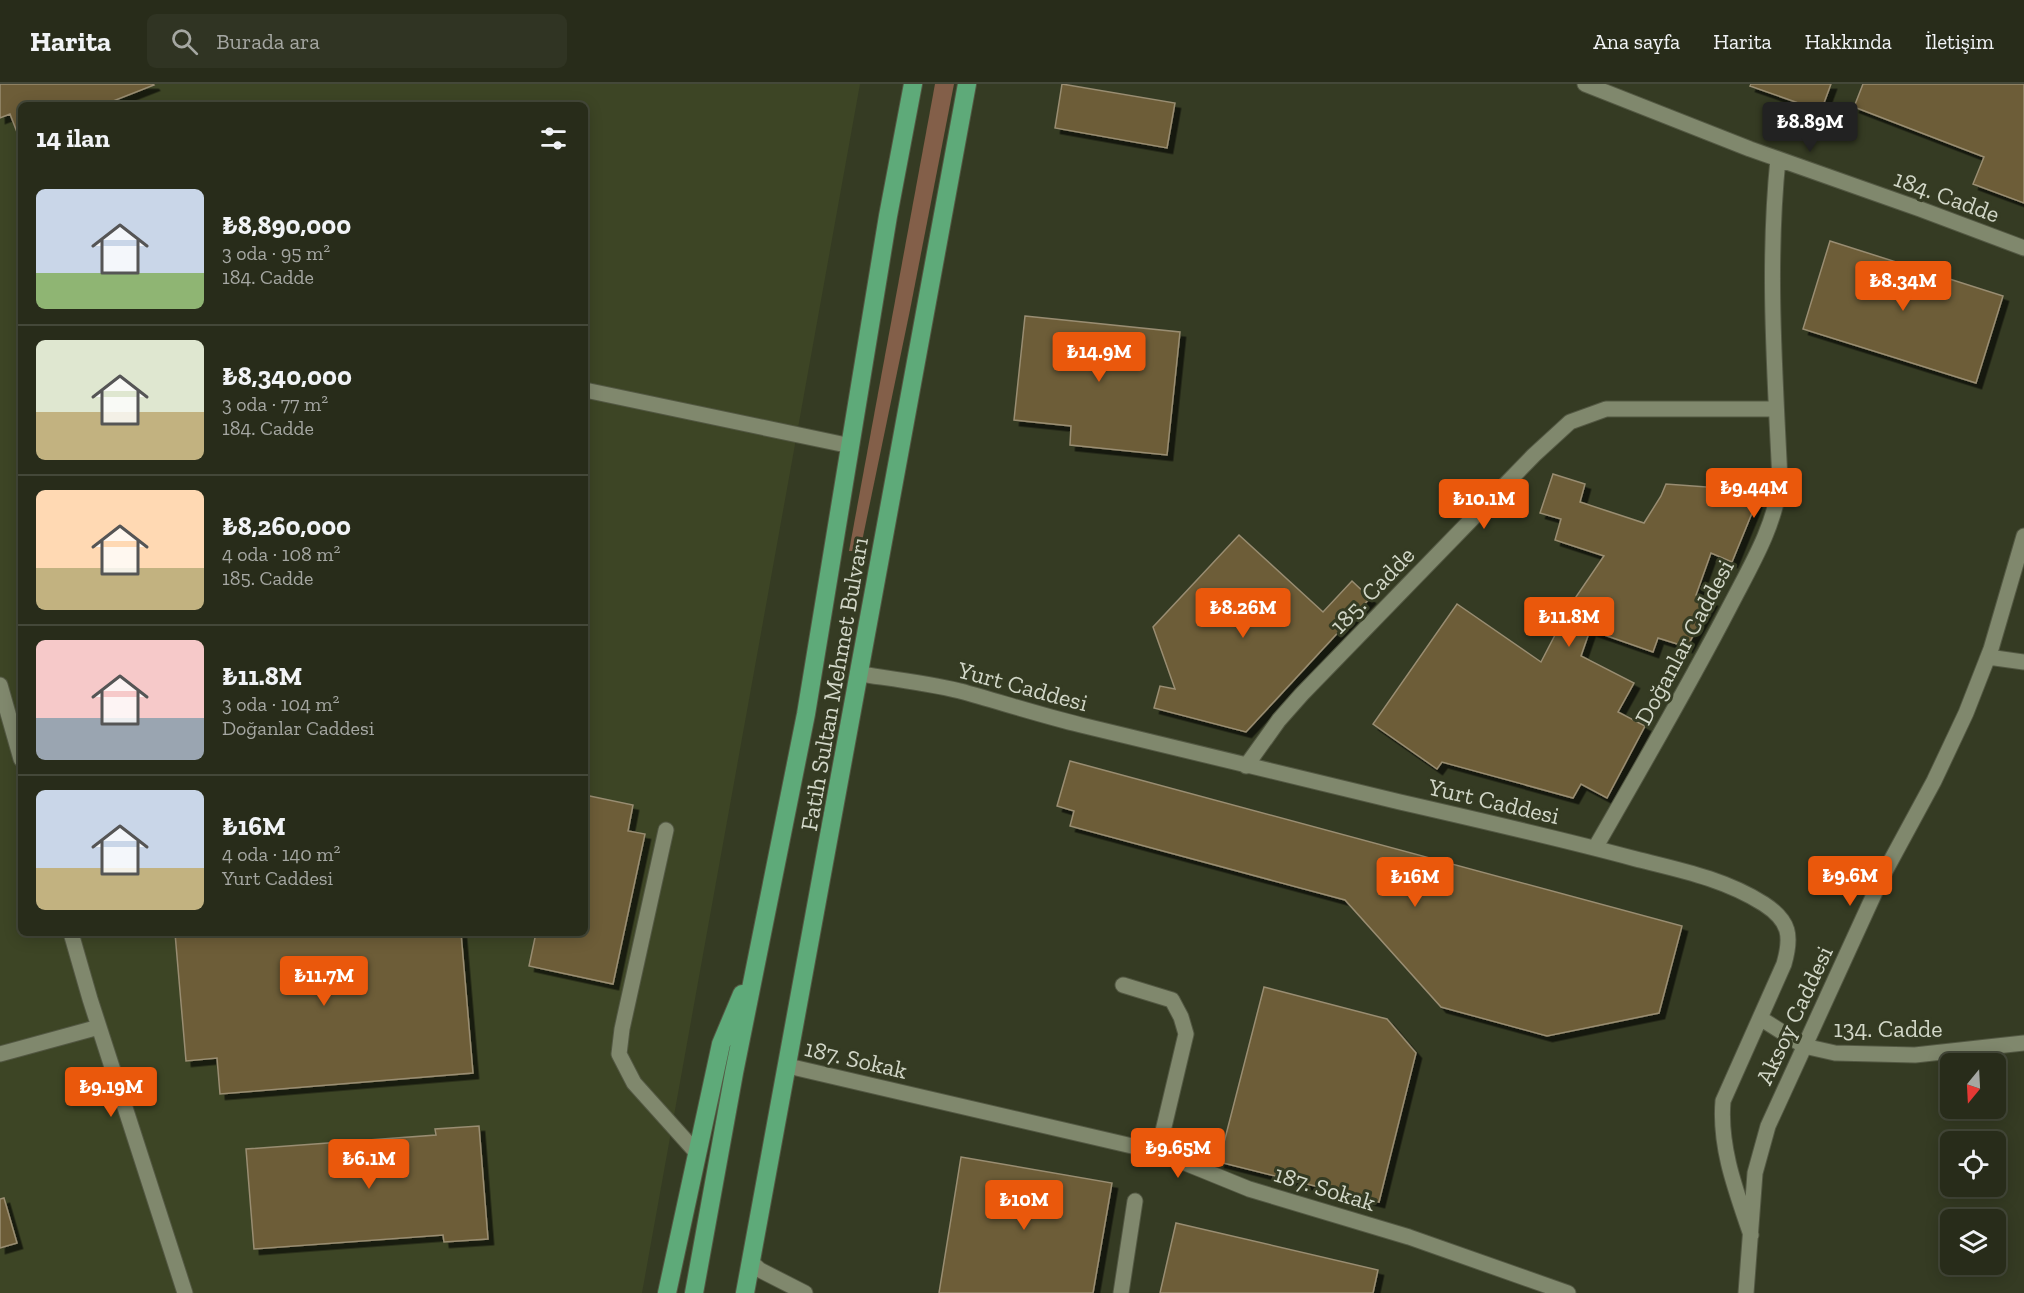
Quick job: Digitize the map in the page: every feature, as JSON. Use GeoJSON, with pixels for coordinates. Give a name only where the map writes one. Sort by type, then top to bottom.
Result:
{"type":"FeatureCollection","features":[{"type":"Feature","properties":{"kind":"highway","name":"Fatih Sultan Mehmet Bulvarı"},"geometry":{"type":"LineString","coordinates":[[694,1293],[806,714],[888,216],[913,84]]}},
{"type":"Feature","properties":{"kind":"highway","name":"Fatih Sultan Mehmet Bulvarı"},"geometry":{"type":"LineString","coordinates":[[745,1293],[967,84]]}},
{"type":"Feature","properties":{"kind":"highway"},"geometry":{"type":"LineString","coordinates":[[667,1293],[721,1044],[757,960]]}},
{"type":"Feature","properties":{"kind":"street","name":"184. Cadde"},"geometry":{"type":"LineString","coordinates":[[1585,84],[1778,159],[2024,248]]}},
{"type":"Feature","properties":{"kind":"street","name":"Doğanlar Caddesi"},"geometry":{"type":"LineString","coordinates":[[1595,848],[1687,688],[1759,550],[1778,500],[1780,481],[1773,351],[1773,236],[1778,159]]}},
{"type":"Feature","properties":{"kind":"street"},"geometry":{"type":"LineString","coordinates":[[588,391],[851,446]]}},
{"type":"Feature","properties":{"kind":"street","name":"185. Cadde"},"geometry":{"type":"LineString","coordinates":[[1246,766],[1279,720],[1302,694],[1534,455],[1570,422],[1606,409],[1776,409]]}},
{"type":"Feature","properties":{"kind":"street","name":"Aksoy Caddesi"},"geometry":{"type":"LineString","coordinates":[[1746,1293],[1755,1173],[1768,1126],[1882,877],[1934,781],[1962,722],[1988,657],[2024,536]]}},
{"type":"Feature","properties":{"kind":"street"},"geometry":{"type":"LineString","coordinates":[[1988,657],[2024,662]]}},
{"type":"Feature","properties":{"kind":"street","name":"Yurt Caddesi"},"geometry":{"type":"LineString","coordinates":[[860,674],[959,691],[1049,717],[1246,766],[1595,848],[1709,878],[1742,892],[1777,914],[1784,922],[1788,932],[1789,945],[1784,964],[1723,1101],[1721,1121],[1723,1141],[1737,1195],[1751,1234]]}},
{"type":"Feature","properties":{"kind":"street"},"geometry":{"type":"LineString","coordinates":[[0,685],[18,748]]}},
{"type":"Feature","properties":{"kind":"street"},"geometry":{"type":"LineString","coordinates":[[666,830],[622,1029],[619,1054],[634,1083],[696,1152]]}},
{"type":"Feature","properties":{"kind":"street"},"geometry":{"type":"LineString","coordinates":[[72,936],[184,1293]]}},
{"type":"Feature","properties":{"kind":"street"},"geometry":{"type":"LineString","coordinates":[[1123,985],[1172,1000],[1182,1017],[1186,1034],[1158,1152]]}},
{"type":"Feature","properties":{"kind":"street","name":"134. Cadde"},"geometry":{"type":"LineString","coordinates":[[1760,1018],[1804,1046],[1835,1053],[1915,1055],[2024,1043]]}},
{"type":"Feature","properties":{"kind":"street"},"geometry":{"type":"LineString","coordinates":[[0,1054],[99,1027]]}},
{"type":"Feature","properties":{"kind":"street","name":"187. Sokak"},"geometry":{"type":"LineString","coordinates":[[788,1066],[1158,1152],[1249,1189],[1409,1237],[1568,1293]]}},
{"type":"Feature","properties":{"kind":"street"},"geometry":{"type":"LineString","coordinates":[[1120,1293],[1135,1201]]}},
{"type":"Feature","properties":{"kind":"street"},"geometry":{"type":"LineString","coordinates":[[751,1262],[760,1270],[805,1293]]}},
{"type":"Feature","properties":{"kind":"shaded area"},"geometry":{"type":"Polygon","coordinates":[[[0,84],[860,84],[642,1293],[0,1293],[0,84]]]}},
{"type":"Feature","properties":{"kind":"shaded area"},"geometry":{"type":"Polygon","coordinates":[[[935,84],[954,84],[860,551],[849,551],[935,84]]]}},
{"type":"Feature","properties":{"kind":"building"},"geometry":{"type":"Polygon","coordinates":[[[0,84],[154,85],[111,102],[18,102],[18,135],[10,114],[0,118],[0,84]]]}},
{"type":"Feature","properties":{"kind":"building"},"geometry":{"type":"Polygon","coordinates":[[[1062,84],[1175,103],[1167,148],[1055,128],[1062,84]]]}},
{"type":"Feature","properties":{"kind":"building"},"geometry":{"type":"Polygon","coordinates":[[[1751,84],[1831,84],[1821,111],[1750,86],[1751,84]]]}},
{"type":"Feature","properties":{"kind":"building"},"geometry":{"type":"Polygon","coordinates":[[[1863,84],[2024,84],[2024,203],[1973,184],[1984,157],[1854,107],[1863,84]]]}},
{"type":"Feature","properties":{"kind":"building"},"geometry":{"type":"Polygon","coordinates":[[[1830,241],[2003,296],[1976,383],[1803,329],[1830,241]]]}},
{"type":"Feature","properties":{"kind":"building"},"geometry":{"type":"Polygon","coordinates":[[[1025,316],[1180,332],[1167,455],[1070,445],[1071,426],[1014,420],[1025,316]]]}},
{"type":"Feature","properties":{"kind":"building"},"geometry":{"type":"Polygon","coordinates":[[[1553,474],[1585,484],[1580,502],[1644,523],[1666,484],[1761,491],[1732,562],[1711,553],[1696,595],[1712,601],[1687,647],[1658,638],[1653,652],[1590,630],[1581,656],[1634,683],[1618,712],[1645,726],[1607,798],[1581,784],[1573,798],[1442,762],[1437,769],[1373,724],[1457,604],[1541,662],[1556,633],[1552,632],[1604,556],[1555,540],[1561,519],[1540,513],[1553,474]]]}},
{"type":"Feature","properties":{"kind":"building"},"geometry":{"type":"Polygon","coordinates":[[[1239,535],[1323,612],[1352,581],[1370,598],[1246,732],[1154,708],[1160,686],[1175,689],[1153,627],[1239,535]]]}},
{"type":"Feature","properties":{"kind":"building"},"geometry":{"type":"Polygon","coordinates":[[[1070,761],[1682,926],[1659,1013],[1547,1036],[1441,1007],[1345,900],[1070,826],[1074,811],[1057,806],[1070,761]]]}},
{"type":"Feature","properties":{"kind":"building"},"geometry":{"type":"Polygon","coordinates":[[[588,796],[633,805],[628,831],[645,834],[613,984],[529,966],[535,936],[588,936],[588,796]]]}},
{"type":"Feature","properties":{"kind":"building"},"geometry":{"type":"Polygon","coordinates":[[[175,936],[461,936],[473,1073],[220,1094],[217,1058],[186,1061],[175,936]]]}},
{"type":"Feature","properties":{"kind":"building"},"geometry":{"type":"Polygon","coordinates":[[[1264,987],[1387,1019],[1416,1053],[1379,1202],[1219,1162],[1264,987]]]}},
{"type":"Feature","properties":{"kind":"building"},"geometry":{"type":"Polygon","coordinates":[[[479,1126],[488,1239],[444,1242],[443,1235],[254,1249],[246,1149],[436,1135],[435,1129],[479,1126]]]}},
{"type":"Feature","properties":{"kind":"building"},"geometry":{"type":"Polygon","coordinates":[[[961,1157],[1112,1183],[1093,1293],[939,1293],[961,1157]]]}},
{"type":"Feature","properties":{"kind":"building"},"geometry":{"type":"Polygon","coordinates":[[[4,1198],[17,1243],[0,1248],[0,1199],[4,1198]]]}},
{"type":"Feature","properties":{"kind":"building"},"geometry":{"type":"Polygon","coordinates":[[[1176,1223],[1378,1270],[1373,1293],[1160,1293],[1176,1223]]]}}]}
